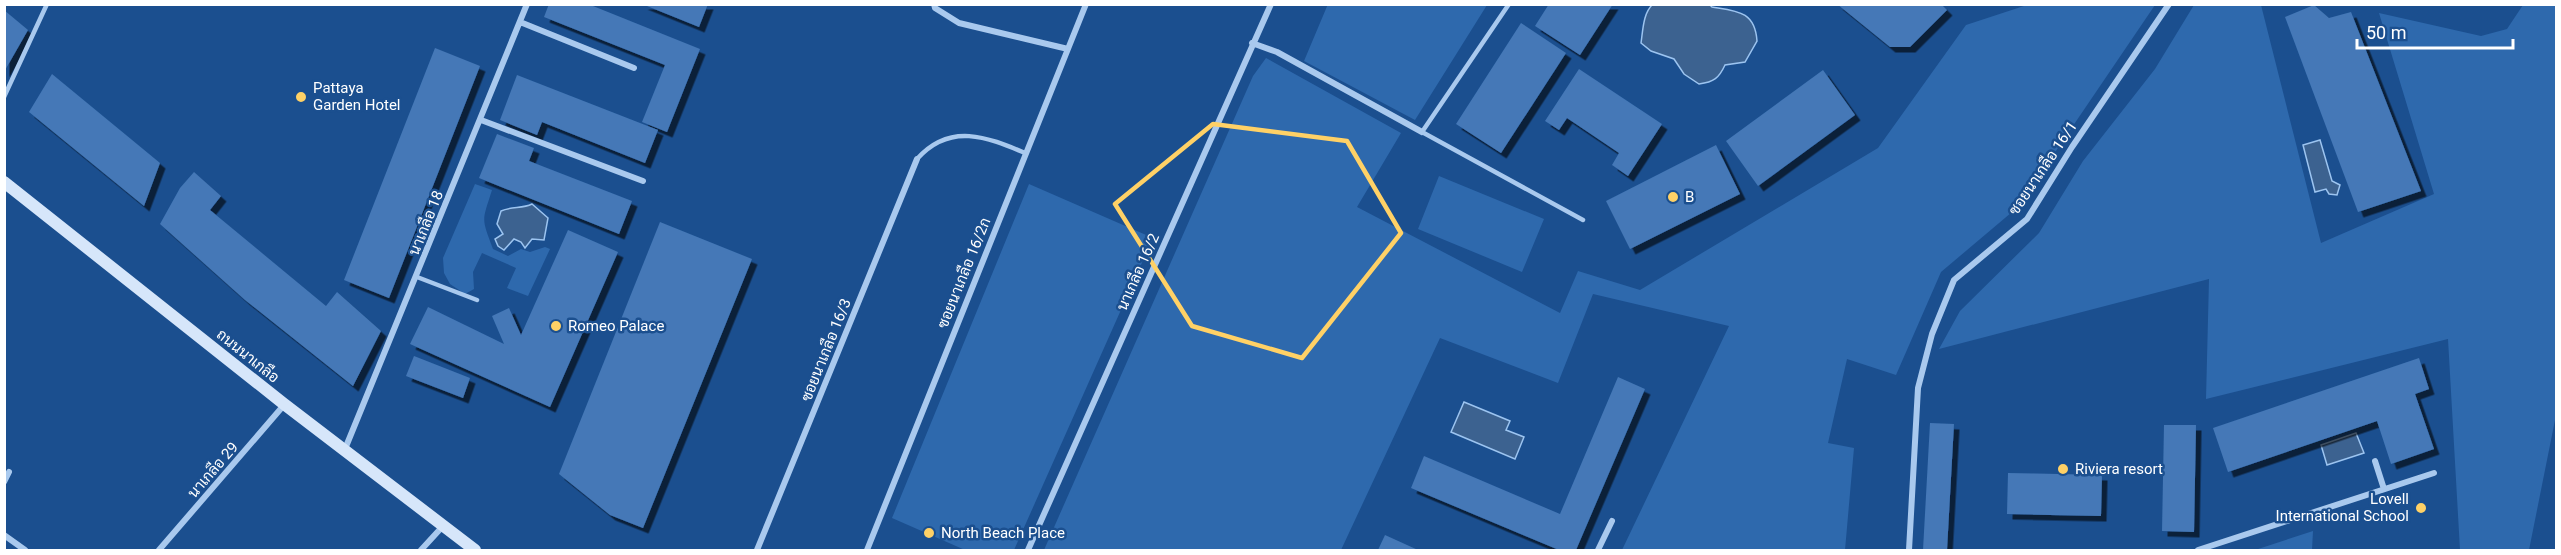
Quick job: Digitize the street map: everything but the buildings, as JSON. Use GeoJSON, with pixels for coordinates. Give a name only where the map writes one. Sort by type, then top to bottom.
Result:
{"type":"FeatureCollection","features":[{"type":"Feature","properties":{"kind":"street","name":"นาเกลือ 18"},"geometry":{"type":"LineString","coordinates":[[345,449],[527,4]]}},
{"type":"Feature","properties":{"kind":"street"},"geometry":{"type":"LineString","coordinates":[[934,4],[935,8],[959,23],[1068,49]]}},
{"type":"Feature","properties":{"kind":"street","name":"ซอยนาเกลือ 16/2ก"},"geometry":{"type":"LineString","coordinates":[[867,550],[1086,4]]}},
{"type":"Feature","properties":{"kind":"street","name":"นาเกลือ 16/2"},"geometry":{"type":"LineString","coordinates":[[1029,550],[1271,4]]}},
{"type":"Feature","properties":{"kind":"street","name":"ซอยนาเกลือ 16/1"},"geometry":{"type":"LineString","coordinates":[[1909,550],[1918,388],[1932,334],[1954,280],[2027,219],[2169,4]]}},
{"type":"Feature","properties":{"kind":"street"},"geometry":{"type":"LineString","coordinates":[[520,22],[634,68]]}},
{"type":"Feature","properties":{"kind":"street"},"geometry":{"type":"LineString","coordinates":[[1252,44],[1277,52],[1422,132]]}},
{"type":"Feature","properties":{"kind":"street"},"geometry":{"type":"LineString","coordinates":[[481,120],[643,181]]}},
{"type":"Feature","properties":{"kind":"street","name":"ซอยนาเกลือ 16/3"},"geometry":{"type":"LineString","coordinates":[[757,550],[917,159]]}},
{"type":"Feature","properties":{"kind":"street","name":"ถนนนาเกลือ"},"geometry":{"type":"LineString","coordinates":[[4,182],[284,404],[475,550]]}},
{"type":"Feature","properties":{"kind":"street","name":"นาเกลือ 29"},"geometry":{"type":"LineString","coordinates":[[159,550],[284,404]]}},
{"type":"Feature","properties":{"kind":"street"},"geometry":{"type":"LineString","coordinates":[[2375,461],[2384,489]]}},
{"type":"Feature","properties":{"kind":"street"},"geometry":{"type":"LineString","coordinates":[[4,482],[9,472]]}},
{"type":"Feature","properties":{"kind":"street"},"geometry":{"type":"LineString","coordinates":[[2198,550],[2434,472]]}},
{"type":"Feature","properties":{"kind":"street"},"geometry":{"type":"LineString","coordinates":[[1598,550],[1612,521]]}},
{"type":"Feature","properties":{"kind":"street"},"geometry":{"type":"LineString","coordinates":[[421,550],[443,526]]}},
{"type":"Feature","properties":{"kind":"street"},"geometry":{"type":"LineString","coordinates":[[4,535],[25,550]]}},
{"type":"Feature","properties":{"kind":"lane"},"geometry":{"type":"LineString","coordinates":[[4,97],[47,4]]}},
{"type":"Feature","properties":{"kind":"lane"},"geometry":{"type":"LineString","coordinates":[[1509,4],[1422,132],[1583,220]]}},
{"type":"Feature","properties":{"kind":"lane"},"geometry":{"type":"LineString","coordinates":[[917,159],[940,141],[965,136],[983,136],[1025,153]]}},
{"type":"Feature","properties":{"kind":"lane"},"geometry":{"type":"LineString","coordinates":[[417,277],[477,300]]}},
{"type":"Feature","properties":{"kind":"highlighted area"},"geometry":{"type":"Polygon","coordinates":[[[1213,124],[1347,141],[1401,233],[1302,358],[1192,326],[1115,204],[1213,124]]]}},
{"type":"Feature","properties":{"kind":"shaded area"},"geometry":{"type":"Polygon","coordinates":[[[1328,4],[1487,5],[1415,120],[1304,61],[1328,4]]]}},
{"type":"Feature","properties":{"kind":"shaded area"},"geometry":{"type":"Polygon","coordinates":[[[1653,4],[1710,5],[1743,14],[1753,24],[1757,41],[1745,62],[1725,65],[1715,79],[1699,84],[1684,74],[1674,59],[1651,51],[1641,43],[1645,17],[1653,4]]]}},
{"type":"Feature","properties":{"kind":"shaded area"},"geometry":{"type":"Polygon","coordinates":[[[2030,4],[2155,5],[2018,207],[1941,272],[1896,375],[1847,359],[1828,443],[1854,448],[1845,550],[1622,550],[1729,326],[1593,294],[1558,383],[1440,338],[1341,550],[1044,550],[1253,76],[1266,58],[1401,133],[1357,207],[1560,313],[1578,271],[1640,290],[1878,148],[1966,25],[2030,4]]]}},
{"type":"Feature","properties":{"kind":"shaded area"},"geometry":{"type":"Polygon","coordinates":[[[2194,5],[2261,5],[2321,243],[2434,194],[2379,13],[2481,36],[2507,29],[2523,5],[2556,5],[2556,415],[2529,550],[2460,550],[2448,339],[2206,399],[2209,279],[1939,349],[1960,311],[2039,233],[2083,161],[2155,69],[2194,5]]]}},
{"type":"Feature","properties":{"kind":"shaded area"},"geometry":{"type":"Polygon","coordinates":[[[2320,140],[2332,181],[2340,185],[2337,195],[2329,194],[2326,189],[2315,192],[2303,145],[2320,140]]]}},
{"type":"Feature","properties":{"kind":"shaded area"},"geometry":{"type":"Polygon","coordinates":[[[1439,176],[1544,219],[1522,272],[1418,229],[1439,176]]]}},
{"type":"Feature","properties":{"kind":"shaded area"},"geometry":{"type":"Polygon","coordinates":[[[475,184],[492,190],[484,219],[493,249],[508,256],[521,249],[530,252],[545,247],[550,249],[528,296],[507,288],[516,268],[482,253],[473,272],[474,289],[465,294],[450,284],[444,273],[443,258],[475,184]]]}},
{"type":"Feature","properties":{"kind":"shaded area"},"geometry":{"type":"Polygon","coordinates":[[[1029,184],[1153,238],[1014,550],[965,550],[892,518],[1029,184]]]}},
{"type":"Feature","properties":{"kind":"shaded area"},"geometry":{"type":"Polygon","coordinates":[[[532,204],[548,218],[544,240],[532,239],[525,248],[521,242],[514,239],[504,250],[498,246],[495,239],[503,234],[497,224],[501,211],[532,204]]]}},
{"type":"Feature","properties":{"kind":"shaded area"},"geometry":{"type":"Polygon","coordinates":[[[1464,402],[1510,421],[1506,430],[1524,437],[1515,459],[1451,432],[1464,402]]]}},
{"type":"Feature","properties":{"kind":"shaded area"},"geometry":{"type":"Polygon","coordinates":[[[2356,433],[2364,453],[2327,465],[2321,445],[2356,433]]]}},
{"type":"Feature","properties":{"kind":"shaded area"},"geometry":{"type":"Polygon","coordinates":[[[2313,531],[2312,550],[2255,550],[2313,531]]]}},
{"type":"Feature","properties":{"kind":"place","name":"Pattaya Garden Hotel"},"geometry":{"type":"Point","coordinates":[301,97]}},
{"type":"Feature","properties":{"kind":"place","name":"B"},"geometry":{"type":"Point","coordinates":[1673,197]}},
{"type":"Feature","properties":{"kind":"place","name":"Romeo Palace"},"geometry":{"type":"Point","coordinates":[556,326]}},
{"type":"Feature","properties":{"kind":"place","name":"Riviera resort"},"geometry":{"type":"Point","coordinates":[2063,469]}},
{"type":"Feature","properties":{"kind":"place","name":"Lovell International School"},"geometry":{"type":"Point","coordinates":[2421,508]}},
{"type":"Feature","properties":{"kind":"place","name":"North Beach Place"},"geometry":{"type":"Point","coordinates":[929,533]}}]}
